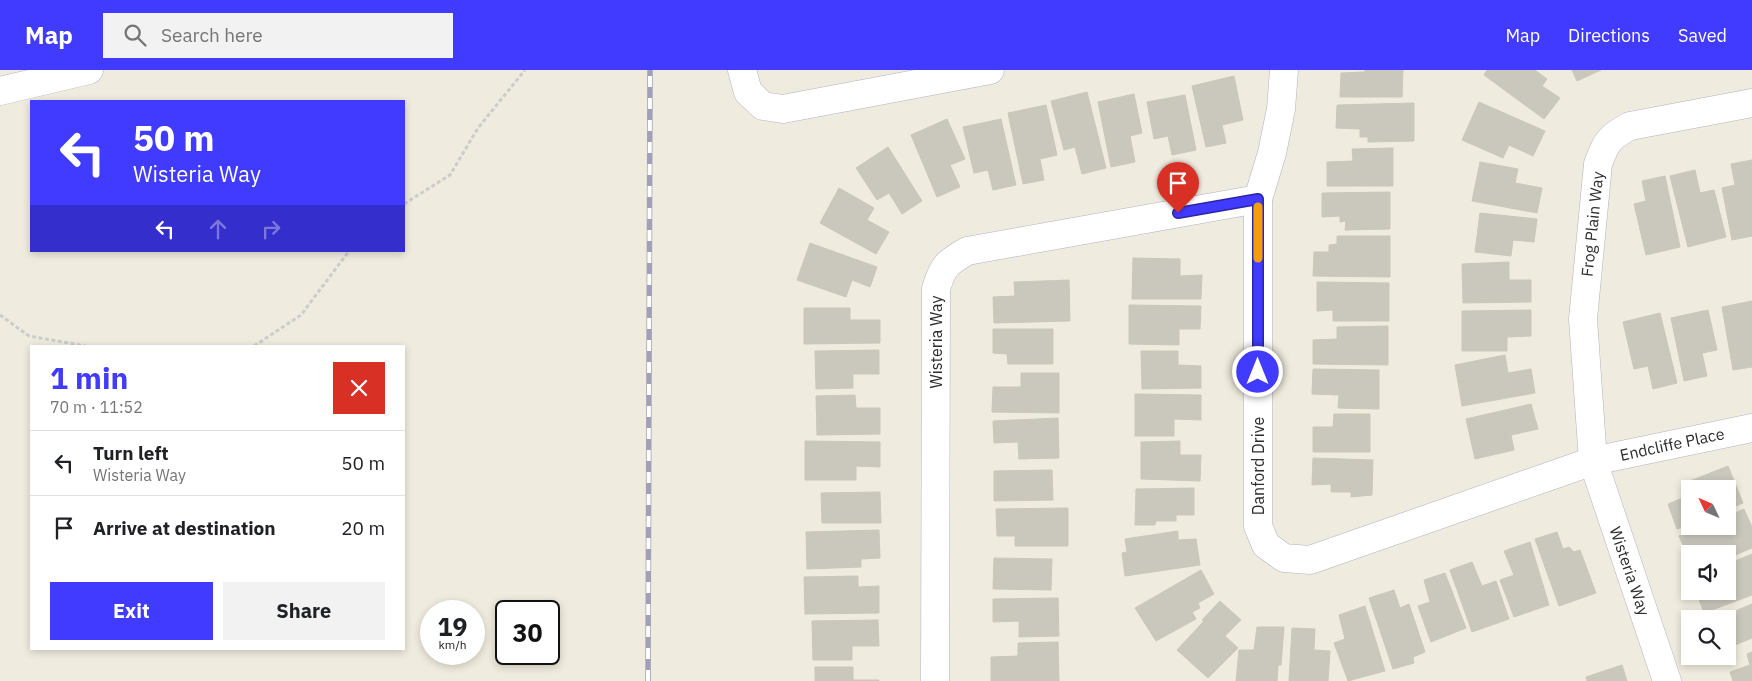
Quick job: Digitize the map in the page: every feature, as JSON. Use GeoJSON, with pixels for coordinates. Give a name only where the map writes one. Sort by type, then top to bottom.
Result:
{"type":"FeatureCollection","features":[{"type":"Feature","properties":{"kind":"street"},"geometry":{"type":"LineString","coordinates":[[0,91],[89,70]]}},
{"type":"Feature","properties":{"kind":"street"},"geometry":{"type":"LineString","coordinates":[[742,70],[748,92],[763,106],[783,109],[990,70]]}},
{"type":"Feature","properties":{"kind":"street","name":"Danford Drive"},"geometry":{"type":"LineString","coordinates":[[1284,70],[1281,109],[1272,153],[1258,199],[1258,526],[1266,545],[1284,558],[1310,560],[1592,461]]}},
{"type":"Feature","properties":{"kind":"street","name":"Frog Plain Way"},"geometry":{"type":"LineString","coordinates":[[1592,461],[1582,319],[1598,164],[1604,148],[1614,134],[1630,126],[1752,102]]}},
{"type":"Feature","properties":{"kind":"street","name":"Wisteria Way"},"geometry":{"type":"LineString","coordinates":[[935,681],[936,289],[941,272],[949,262],[967,251],[1258,199]]}},
{"type":"Feature","properties":{"kind":"street","name":"Endcliffe Place"},"geometry":{"type":"LineString","coordinates":[[1592,461],[1752,428]]}},
{"type":"Feature","properties":{"kind":"street","name":"Wisteria Way"},"geometry":{"type":"LineString","coordinates":[[1592,461],[1667,681]]}},
{"type":"Feature","properties":{"kind":"path"},"geometry":{"type":"LineString","coordinates":[[405,203],[450,175],[478,128],[525,70]]}},
{"type":"Feature","properties":{"kind":"path"},"geometry":{"type":"LineString","coordinates":[[256,345],[301,315],[348,252]]}},
{"type":"Feature","properties":{"kind":"path"},"geometry":{"type":"LineString","coordinates":[[0,315],[29,336],[80,345]]}},
{"type":"Feature","properties":{"kind":"building"},"geometry":{"type":"Polygon","coordinates":[[[1365,70],[1403,70],[1402,97],[1340,97],[1341,73],[1365,72],[1365,70]]]}},
{"type":"Feature","properties":{"kind":"building"},"geometry":{"type":"Polygon","coordinates":[[[1487,70],[1535,70],[1547,79],[1542,86],[1560,98],[1544,119],[1484,75],[1487,70]]]}},
{"type":"Feature","properties":{"kind":"building"},"geometry":{"type":"Polygon","coordinates":[[[1572,70],[1601,70],[1577,81],[1572,70]]]}},
{"type":"Feature","properties":{"kind":"building"},"geometry":{"type":"Polygon","coordinates":[[[1234,76],[1243,120],[1222,125],[1226,143],[1206,147],[1192,86],[1234,76]]]}},
{"type":"Feature","properties":{"kind":"building"},"geometry":{"type":"Polygon","coordinates":[[[1087,92],[1106,168],[1082,174],[1075,147],[1064,150],[1051,101],[1087,92]]]}},
{"type":"Feature","properties":{"kind":"building"},"geometry":{"type":"Polygon","coordinates":[[[1134,94],[1142,133],[1130,136],[1135,162],[1111,167],[1098,102],[1134,94]]]}},
{"type":"Feature","properties":{"kind":"building"},"geometry":{"type":"Polygon","coordinates":[[[1185,95],[1196,150],[1172,155],[1168,136],[1154,139],[1147,102],[1185,95]]]}},
{"type":"Feature","properties":{"kind":"building"},"geometry":{"type":"Polygon","coordinates":[[[1479,102],[1545,131],[1533,156],[1509,145],[1503,158],[1462,140],[1479,102]]]}},
{"type":"Feature","properties":{"kind":"building"},"geometry":{"type":"Polygon","coordinates":[[[1414,103],[1414,141],[1368,142],[1368,137],[1360,137],[1360,129],[1336,128],[1337,105],[1414,103]]]}},
{"type":"Feature","properties":{"kind":"building"},"geometry":{"type":"Polygon","coordinates":[[[1046,105],[1057,155],[1040,159],[1044,180],[1023,184],[1008,113],[1046,105]]]}},
{"type":"Feature","properties":{"kind":"building"},"geometry":{"type":"Polygon","coordinates":[[[947,119],[965,159],[950,165],[960,187],[937,197],[911,135],[947,119]]]}},
{"type":"Feature","properties":{"kind":"building"},"geometry":{"type":"Polygon","coordinates":[[[1001,119],[1016,185],[993,190],[988,170],[974,173],[963,127],[1001,119]]]}},
{"type":"Feature","properties":{"kind":"building"},"geometry":{"type":"Polygon","coordinates":[[[888,147],[922,201],[902,214],[889,193],[877,200],[856,168],[888,147]]]}},
{"type":"Feature","properties":{"kind":"building"},"geometry":{"type":"Polygon","coordinates":[[[1393,148],[1393,186],[1327,186],[1327,162],[1353,161],[1352,149],[1393,148]]]}},
{"type":"Feature","properties":{"kind":"building"},"geometry":{"type":"Polygon","coordinates":[[[1752,160],[1752,236],[1732,240],[1722,188],[1735,185],[1731,164],[1752,160]]]}},
{"type":"Feature","properties":{"kind":"building"},"geometry":{"type":"Polygon","coordinates":[[[1480,162],[1518,169],[1515,183],[1542,188],[1537,213],[1472,201],[1480,162]]]}},
{"type":"Feature","properties":{"kind":"building"},"geometry":{"type":"Polygon","coordinates":[[[1695,170],[1700,193],[1714,190],[1726,237],[1688,247],[1670,176],[1695,170]]]}},
{"type":"Feature","properties":{"kind":"building"},"geometry":{"type":"Polygon","coordinates":[[[1665,176],[1680,247],[1646,255],[1634,204],[1646,201],[1642,181],[1665,176]]]}},
{"type":"Feature","properties":{"kind":"building"},"geometry":{"type":"Polygon","coordinates":[[[839,188],[874,208],[867,220],[889,232],[876,254],[820,223],[839,188]]]}},
{"type":"Feature","properties":{"kind":"building"},"geometry":{"type":"Polygon","coordinates":[[[1390,192],[1390,229],[1345,230],[1346,221],[1340,222],[1340,216],[1322,217],[1322,193],[1390,192]]]}},
{"type":"Feature","properties":{"kind":"building"},"geometry":{"type":"Polygon","coordinates":[[[1480,213],[1537,219],[1534,242],[1513,240],[1511,256],[1475,252],[1480,213]]]}},
{"type":"Feature","properties":{"kind":"building"},"geometry":{"type":"Polygon","coordinates":[[[1337,236],[1390,236],[1390,277],[1313,276],[1314,252],[1329,252],[1329,245],[1337,244],[1337,236]]]}},
{"type":"Feature","properties":{"kind":"building"},"geometry":{"type":"Polygon","coordinates":[[[810,243],[877,267],[870,287],[852,280],[846,297],[797,280],[810,243]]]}},
{"type":"Feature","properties":{"kind":"building"},"geometry":{"type":"Polygon","coordinates":[[[1133,258],[1180,259],[1180,276],[1202,275],[1201,299],[1132,299],[1133,258]]]}},
{"type":"Feature","properties":{"kind":"building"},"geometry":{"type":"Polygon","coordinates":[[[1509,262],[1509,280],[1531,280],[1531,302],[1463,303],[1462,264],[1509,262]]]}},
{"type":"Feature","properties":{"kind":"building"},"geometry":{"type":"Polygon","coordinates":[[[1069,280],[1070,321],[994,323],[993,297],[1015,296],[1014,282],[1069,280]]]}},
{"type":"Feature","properties":{"kind":"building"},"geometry":{"type":"Polygon","coordinates":[[[1317,282],[1389,283],[1389,321],[1333,321],[1333,310],[1317,311],[1317,282]]]}},
{"type":"Feature","properties":{"kind":"building"},"geometry":{"type":"Polygon","coordinates":[[[1752,301],[1752,367],[1733,370],[1722,307],[1752,301]]]}},
{"type":"Feature","properties":{"kind":"building"},"geometry":{"type":"Polygon","coordinates":[[[1129,305],[1201,306],[1200,329],[1179,329],[1179,345],[1129,344],[1129,305]]]}},
{"type":"Feature","properties":{"kind":"building"},"geometry":{"type":"Polygon","coordinates":[[[804,308],[850,308],[850,320],[880,320],[880,343],[804,344],[804,308]]]}},
{"type":"Feature","properties":{"kind":"building"},"geometry":{"type":"Polygon","coordinates":[[[1531,310],[1531,336],[1507,337],[1507,351],[1462,351],[1462,311],[1531,310]]]}},
{"type":"Feature","properties":{"kind":"building"},"geometry":{"type":"Polygon","coordinates":[[[1708,310],[1717,350],[1702,353],[1707,376],[1684,381],[1671,318],[1708,310]]]}},
{"type":"Feature","properties":{"kind":"building"},"geometry":{"type":"Polygon","coordinates":[[[1660,313],[1677,383],[1653,389],[1648,366],[1634,369],[1623,322],[1660,313]]]}},
{"type":"Feature","properties":{"kind":"building"},"geometry":{"type":"Polygon","coordinates":[[[1388,326],[1388,365],[1313,364],[1313,340],[1337,339],[1337,327],[1388,326]]]}},
{"type":"Feature","properties":{"kind":"building"},"geometry":{"type":"Polygon","coordinates":[[[993,329],[1053,329],[1053,364],[1008,364],[1007,354],[993,353],[993,329]]]}},
{"type":"Feature","properties":{"kind":"building"},"geometry":{"type":"Polygon","coordinates":[[[879,350],[879,374],[853,374],[853,388],[816,389],[815,351],[879,350]]]}},
{"type":"Feature","properties":{"kind":"building"},"geometry":{"type":"Polygon","coordinates":[[[1141,351],[1178,351],[1178,365],[1201,366],[1201,388],[1142,389],[1141,351]]]}},
{"type":"Feature","properties":{"kind":"building"},"geometry":{"type":"Polygon","coordinates":[[[1505,355],[1508,373],[1531,369],[1535,393],[1462,406],[1455,365],[1505,355]]]}},
{"type":"Feature","properties":{"kind":"building"},"geometry":{"type":"Polygon","coordinates":[[[1313,369],[1379,370],[1379,409],[1338,408],[1339,395],[1312,394],[1313,369]]]}},
{"type":"Feature","properties":{"kind":"building"},"geometry":{"type":"Polygon","coordinates":[[[1021,373],[1059,373],[1059,413],[992,412],[993,387],[1021,387],[1021,373]]]}},
{"type":"Feature","properties":{"kind":"building"},"geometry":{"type":"Polygon","coordinates":[[[1135,394],[1201,395],[1201,420],[1174,419],[1174,436],[1135,436],[1135,394]]]}},
{"type":"Feature","properties":{"kind":"building"},"geometry":{"type":"Polygon","coordinates":[[[855,395],[856,408],[880,408],[880,434],[817,435],[816,396],[855,395]]]}},
{"type":"Feature","properties":{"kind":"building"},"geometry":{"type":"Polygon","coordinates":[[[1531,404],[1538,429],[1511,435],[1514,450],[1475,459],[1466,419],[1531,404]]]}},
{"type":"Feature","properties":{"kind":"building"},"geometry":{"type":"Polygon","coordinates":[[[1334,414],[1370,414],[1370,452],[1313,452],[1313,427],[1333,427],[1334,414]]]}},
{"type":"Feature","properties":{"kind":"building"},"geometry":{"type":"Polygon","coordinates":[[[1058,418],[1059,458],[1019,459],[1018,442],[994,443],[993,421],[1058,418]]]}},
{"type":"Feature","properties":{"kind":"building"},"geometry":{"type":"Polygon","coordinates":[[[805,441],[880,442],[880,467],[856,466],[856,480],[805,480],[805,441]]]}},
{"type":"Feature","properties":{"kind":"building"},"geometry":{"type":"Polygon","coordinates":[[[1180,441],[1180,455],[1201,455],[1200,481],[1141,479],[1141,442],[1180,441]]]}},
{"type":"Feature","properties":{"kind":"building"},"geometry":{"type":"Polygon","coordinates":[[[1313,458],[1373,460],[1372,495],[1351,497],[1351,492],[1331,492],[1331,484],[1312,485],[1313,458]]]}},
{"type":"Feature","properties":{"kind":"building"},"geometry":{"type":"Polygon","coordinates":[[[1728,466],[1734,480],[1693,480],[1728,466]]]}},
{"type":"Feature","properties":{"kind":"building"},"geometry":{"type":"Polygon","coordinates":[[[1052,470],[1053,500],[994,501],[994,471],[1052,470]]]}},
{"type":"Feature","properties":{"kind":"building"},"geometry":{"type":"Polygon","coordinates":[[[1736,486],[1743,503],[1736,506],[1736,486]]]}},
{"type":"Feature","properties":{"kind":"building"},"geometry":{"type":"Polygon","coordinates":[[[1194,488],[1194,515],[1176,515],[1176,521],[1156,521],[1155,525],[1135,525],[1136,489],[1194,488]]]}},
{"type":"Feature","properties":{"kind":"building"},"geometry":{"type":"Polygon","coordinates":[[[880,492],[881,523],[822,523],[821,493],[880,492]]]}},
{"type":"Feature","properties":{"kind":"building"},"geometry":{"type":"Polygon","coordinates":[[[1681,499],[1681,527],[1677,529],[1668,504],[1681,499]]]}},
{"type":"Feature","properties":{"kind":"building"},"geometry":{"type":"Polygon","coordinates":[[[1068,508],[1068,546],[1015,546],[1015,536],[997,536],[996,509],[1068,508]]]}},
{"type":"Feature","properties":{"kind":"building"},"geometry":{"type":"Polygon","coordinates":[[[1744,509],[1752,527],[1752,548],[1736,555],[1736,545],[1683,545],[1679,536],[1681,535],[1736,535],[1736,512],[1744,509]]]}},
{"type":"Feature","properties":{"kind":"building"},"geometry":{"type":"Polygon","coordinates":[[[879,530],[880,558],[861,559],[861,567],[807,569],[806,532],[879,530]]]}},
{"type":"Feature","properties":{"kind":"building"},"geometry":{"type":"Polygon","coordinates":[[[1178,531],[1178,540],[1196,539],[1200,565],[1125,576],[1122,553],[1127,552],[1125,539],[1178,531]]]}},
{"type":"Feature","properties":{"kind":"building"},"geometry":{"type":"Polygon","coordinates":[[[1557,532],[1563,549],[1569,547],[1574,552],[1580,550],[1596,593],[1559,606],[1535,539],[1557,532]]]}},
{"type":"Feature","properties":{"kind":"building"},"geometry":{"type":"Polygon","coordinates":[[[1530,542],[1549,605],[1514,617],[1500,580],[1514,575],[1504,551],[1530,542]]]}},
{"type":"Feature","properties":{"kind":"building"},"geometry":{"type":"Polygon","coordinates":[[[1752,554],[1752,595],[1712,610],[1703,610],[1699,600],[1736,600],[1736,561],[1752,554]]]}},
{"type":"Feature","properties":{"kind":"building"},"geometry":{"type":"Polygon","coordinates":[[[994,558],[1052,559],[1051,590],[993,589],[994,558]]]}},
{"type":"Feature","properties":{"kind":"building"},"geometry":{"type":"Polygon","coordinates":[[[1472,562],[1482,586],[1496,581],[1509,619],[1472,632],[1450,570],[1472,562]]]}},
{"type":"Feature","properties":{"kind":"building"},"geometry":{"type":"Polygon","coordinates":[[[1201,570],[1214,594],[1198,603],[1200,608],[1192,612],[1196,619],[1156,641],[1135,608],[1201,570]]]}},
{"type":"Feature","properties":{"kind":"building"},"geometry":{"type":"Polygon","coordinates":[[[1445,573],[1466,628],[1431,642],[1418,606],[1430,602],[1424,580],[1445,573]]]}},
{"type":"Feature","properties":{"kind":"building"},"geometry":{"type":"Polygon","coordinates":[[[858,576],[858,587],[879,586],[879,613],[805,614],[804,577],[858,576]]]}},
{"type":"Feature","properties":{"kind":"building"},"geometry":{"type":"Polygon","coordinates":[[[1394,590],[1400,608],[1409,604],[1425,652],[1413,657],[1414,663],[1393,669],[1369,598],[1394,590]]]}},
{"type":"Feature","properties":{"kind":"building"},"geometry":{"type":"Polygon","coordinates":[[[1058,598],[1059,636],[1019,637],[1019,621],[993,622],[993,599],[1058,598]]]}},
{"type":"Feature","properties":{"kind":"building"},"geometry":{"type":"Polygon","coordinates":[[[1220,601],[1241,620],[1225,636],[1238,648],[1208,678],[1177,650],[1220,601]]]}},
{"type":"Feature","properties":{"kind":"building"},"geometry":{"type":"Polygon","coordinates":[[[1752,604],[1752,638],[1736,645],[1736,611],[1752,604]]]}},
{"type":"Feature","properties":{"kind":"building"},"geometry":{"type":"Polygon","coordinates":[[[1365,606],[1385,671],[1348,681],[1334,643],[1345,639],[1339,615],[1365,606]]]}},
{"type":"Feature","properties":{"kind":"building"},"geometry":{"type":"Polygon","coordinates":[[[878,620],[879,646],[852,646],[852,660],[813,660],[812,621],[878,620]]]}},
{"type":"Feature","properties":{"kind":"building"},"geometry":{"type":"Polygon","coordinates":[[[1257,627],[1284,627],[1281,665],[1278,665],[1277,681],[1236,681],[1239,650],[1254,650],[1257,627]]]}},
{"type":"Feature","properties":{"kind":"building"},"geometry":{"type":"Polygon","coordinates":[[[1292,628],[1315,629],[1314,650],[1330,651],[1328,681],[1289,681],[1292,628]]]}},
{"type":"Feature","properties":{"kind":"building"},"geometry":{"type":"Polygon","coordinates":[[[1058,642],[1059,681],[991,681],[991,657],[1018,656],[1018,643],[1058,642]]]}},
{"type":"Feature","properties":{"kind":"building"},"geometry":{"type":"Polygon","coordinates":[[[1752,652],[1752,681],[1733,681],[1730,672],[1750,665],[1747,654],[1752,652]]]}},
{"type":"Feature","properties":{"kind":"building"},"geometry":{"type":"Polygon","coordinates":[[[1622,665],[1627,681],[1587,681],[1586,677],[1622,665]]]}},
{"type":"Feature","properties":{"kind":"building"},"geometry":{"type":"Polygon","coordinates":[[[815,667],[853,667],[853,680],[879,681],[815,681],[815,667]]]}},
{"type":"Feature","properties":{"kind":"railway"},"geometry":{"type":"LineString","coordinates":[[648,681],[650,70]]}},
{"type":"Feature","properties":{"kind":"slow traffic"},"geometry":{"type":"LineString","coordinates":[[1258,207],[1258,258]]}},
{"type":"Feature","properties":{"kind":"route"},"geometry":{"type":"LineString","coordinates":[[1178,213],[1258,199],[1258,372]]}}]}
